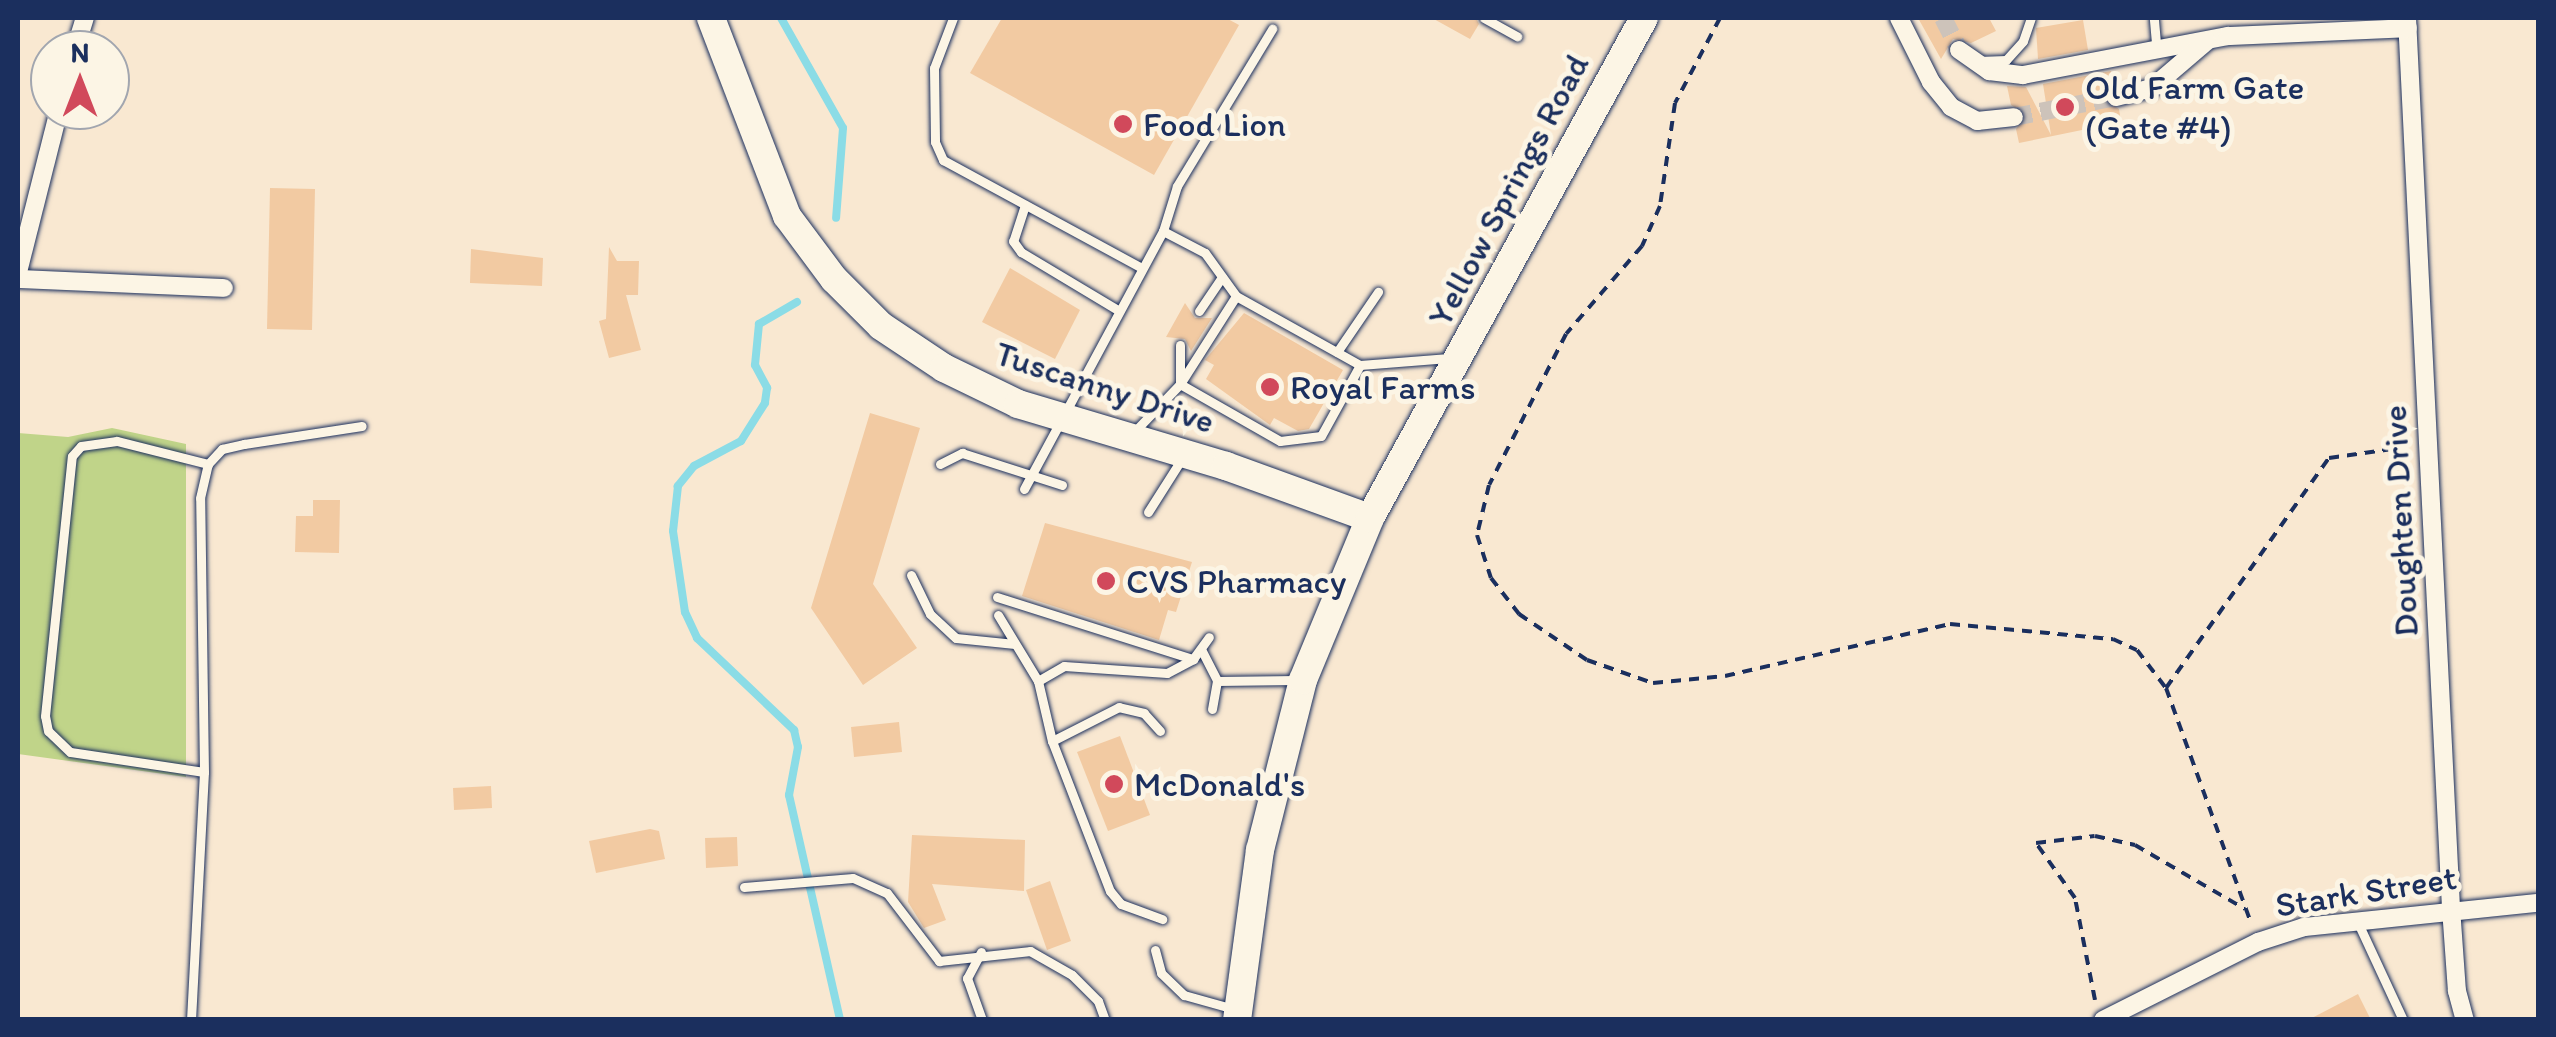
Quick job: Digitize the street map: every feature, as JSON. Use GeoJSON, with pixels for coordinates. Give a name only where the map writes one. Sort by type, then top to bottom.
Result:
{"type":"FeatureCollection","features":[{"type":"Feature","properties":{"kind":"main road","name":"Tuscanny Drive"},"geometry":{"type":"LineString","coordinates":[[711,18],[780,200],[834,279],[882,326],[944,368],[1059,416],[1186,454],[1370,518]]}},
{"type":"Feature","properties":{"kind":"main road","name":"Yellow Springs Road"},"geometry":{"type":"LineString","coordinates":[[1237,1014],[1260,850],[1303,680],[1370,518],[1644,18]]}},
{"type":"Feature","properties":{"kind":"street"},"geometry":{"type":"LineString","coordinates":[[1899,18],[1931,82],[1952,107],[1977,120],[2014,117]]}},
{"type":"Feature","properties":{"kind":"street"},"geometry":{"type":"LineString","coordinates":[[1958,50],[1988,71],[2023,75],[2210,39],[2408,22]]}},
{"type":"Feature","properties":{"kind":"street","name":"Doughten Drive"},"geometry":{"type":"LineString","coordinates":[[2408,22],[2456,991],[2465,1020]]}},
{"type":"Feature","properties":{"kind":"street"},"geometry":{"type":"LineString","coordinates":[[2116,97],[2152,88],[2210,39]]}},
{"type":"Feature","properties":{"kind":"street"},"geometry":{"type":"LineString","coordinates":[[54,130],[18,275],[224,288]]}},
{"type":"Feature","properties":{"kind":"street","name":"Stark Street"},"geometry":{"type":"LineString","coordinates":[[2099,1011],[2258,942],[2356,920],[2452,908],[2538,903]]}},
{"type":"Feature","properties":{"kind":"lane"},"geometry":{"type":"LineString","coordinates":[[953,18],[934,68],[934,142],[943,160],[1142,268]]}},
{"type":"Feature","properties":{"kind":"lane"},"geometry":{"type":"LineString","coordinates":[[1484,18],[1517,36]]}},
{"type":"Feature","properties":{"kind":"lane"},"geometry":{"type":"LineString","coordinates":[[1975,62],[2006,60],[2023,41],[2031,18]]}},
{"type":"Feature","properties":{"kind":"lane"},"geometry":{"type":"LineString","coordinates":[[2148,51],[2156,43],[2154,18]]}},
{"type":"Feature","properties":{"kind":"lane"},"geometry":{"type":"LineString","coordinates":[[1024,489],[1059,416],[1163,231],[1184,174],[1272,30]]}},
{"type":"Feature","properties":{"kind":"lane"},"geometry":{"type":"LineString","coordinates":[[1025,205],[1013,241],[1021,252],[1118,310]]}},
{"type":"Feature","properties":{"kind":"lane"},"geometry":{"type":"LineString","coordinates":[[1163,231],[1205,253],[1236,296],[1360,365],[1386,368],[1462,356]]}},
{"type":"Feature","properties":{"kind":"lane"},"geometry":{"type":"LineString","coordinates":[[1200,311],[1222,277]]}},
{"type":"Feature","properties":{"kind":"lane"},"geometry":{"type":"LineString","coordinates":[[1336,352],[1378,292]]}},
{"type":"Feature","properties":{"kind":"lane"},"geometry":{"type":"LineString","coordinates":[[1129,438],[1180,384],[1236,296]]}},
{"type":"Feature","properties":{"kind":"lane"},"geometry":{"type":"LineString","coordinates":[[1180,345],[1180,384]]}},
{"type":"Feature","properties":{"kind":"lane"},"geometry":{"type":"LineString","coordinates":[[1180,384],[1280,441],[1310,442],[1322,436],[1360,365]]}},
{"type":"Feature","properties":{"kind":"lane"},"geometry":{"type":"LineString","coordinates":[[192,1020],[204,772],[200,498],[208,464],[222,449],[362,426]]}},
{"type":"Feature","properties":{"kind":"lane"},"geometry":{"type":"LineString","coordinates":[[204,772],[70,752],[48,731],[45,716],[72,456],[81,446],[117,442],[208,464]]}},
{"type":"Feature","properties":{"kind":"lane"},"geometry":{"type":"LineString","coordinates":[[940,464],[962,453],[1034,472],[1062,485]]}},
{"type":"Feature","properties":{"kind":"lane"},"geometry":{"type":"LineString","coordinates":[[1148,512],[1162,481],[1186,454]]}},
{"type":"Feature","properties":{"kind":"lane"},"geometry":{"type":"LineString","coordinates":[[911,575],[930,614],[956,638],[1015,644]]}},
{"type":"Feature","properties":{"kind":"lane"},"geometry":{"type":"LineString","coordinates":[[997,596],[1192,658]]}},
{"type":"Feature","properties":{"kind":"lane"},"geometry":{"type":"LineString","coordinates":[[998,614],[1038,681],[1052,741],[1110,890],[1121,904],[1162,919]]}},
{"type":"Feature","properties":{"kind":"lane"},"geometry":{"type":"LineString","coordinates":[[1038,681],[1064,666],[1167,674],[1192,658],[1209,638]]}},
{"type":"Feature","properties":{"kind":"lane"},"geometry":{"type":"LineString","coordinates":[[1201,649],[1217,681],[1212,709]]}},
{"type":"Feature","properties":{"kind":"lane"},"geometry":{"type":"LineString","coordinates":[[1217,681],[1303,680]]}},
{"type":"Feature","properties":{"kind":"lane"},"geometry":{"type":"LineString","coordinates":[[1052,741],[1119,707],[1144,712],[1160,731]]}},
{"type":"Feature","properties":{"kind":"lane"},"geometry":{"type":"LineString","coordinates":[[744,887],[852,878],[887,892],[939,962],[981,952],[1030,951],[1072,975],[1098,1001],[1104,1020]]}},
{"type":"Feature","properties":{"kind":"lane"},"geometry":{"type":"LineString","coordinates":[[2356,920],[2403,1020]]}},
{"type":"Feature","properties":{"kind":"lane"},"geometry":{"type":"LineString","coordinates":[[1155,950],[1162,973],[1184,995],[1237,1014]]}},
{"type":"Feature","properties":{"kind":"lane"},"geometry":{"type":"LineString","coordinates":[[981,952],[967,978],[982,1020]]}},
{"type":"Feature","properties":{"kind":"path"},"geometry":{"type":"LineString","coordinates":[[1720,18],[1675,102],[1660,206],[1642,246],[1566,334],[1488,485],[1477,535],[1491,578],[1518,614],[1587,660],[1653,683],[1725,676],[1950,624],[2113,639],[2137,650],[2166,688],[2258,942]]}},
{"type":"Feature","properties":{"kind":"path"},"geometry":{"type":"LineString","coordinates":[[2166,688],[2329,458],[2429,444]]}},
{"type":"Feature","properties":{"kind":"path"},"geometry":{"type":"LineString","coordinates":[[2099,1011],[2075,898],[2036,843],[2094,836],[2135,845],[2246,909]]}},
{"type":"Feature","properties":{"kind":"green space"},"geometry":{"type":"Polygon","coordinates":[[[112,428],[186,444],[186,777],[18,754],[18,433],[68,437],[112,428]]]}},
{"type":"Feature","properties":{"kind":"building","name":"Food Lion"},"geometry":{"type":"Polygon","coordinates":[[[1002,18],[1226,18],[1239,25],[1154,175],[970,73],[1002,18]]]}},
{"type":"Feature","properties":{"kind":"building"},"geometry":{"type":"Polygon","coordinates":[[[1432,18],[1476,18],[1479,24],[1470,39],[1432,18]]]}},
{"type":"Feature","properties":{"kind":"building","name":"Old Farm Gate (Gate #4)"},"geometry":{"type":"Polygon","coordinates":[[[1918,18],[1989,18],[1996,31],[1971,43],[1953,39],[1941,59],[1918,18]]]}},
{"type":"Feature","properties":{"kind":"building"},"geometry":{"type":"Polygon","coordinates":[[[2083,20],[2088,50],[2038,59],[2036,28],[2083,20]]]}},
{"type":"Feature","properties":{"kind":"building","name":"Old Farm Gate (Gate #4)"},"geometry":{"type":"Polygon","coordinates":[[[2111,71],[2114,85],[2104,99],[2119,109],[2121,122],[2019,143],[2016,129],[2026,115],[2011,105],[2007,86],[2026,87],[2051,135],[2043,84],[2111,71]]]}},
{"type":"Feature","properties":{"kind":"building"},"geometry":{"type":"Polygon","coordinates":[[[270,188],[315,189],[312,330],[267,329],[270,188]]]}},
{"type":"Feature","properties":{"kind":"building"},"geometry":{"type":"Polygon","coordinates":[[[609,247],[617,261],[639,261],[638,295],[626,295],[641,350],[609,358],[599,321],[606,319],[609,247]]]}},
{"type":"Feature","properties":{"kind":"building"},"geometry":{"type":"Polygon","coordinates":[[[471,249],[543,258],[542,286],[470,283],[471,249]]]}},
{"type":"Feature","properties":{"kind":"building"},"geometry":{"type":"Polygon","coordinates":[[[1010,268],[1080,310],[1055,359],[982,322],[1010,268]]]}},
{"type":"Feature","properties":{"kind":"building"},"geometry":{"type":"Polygon","coordinates":[[[1185,303],[1195,318],[1212,318],[1191,351],[1185,339],[1166,337],[1185,303]]]}},
{"type":"Feature","properties":{"kind":"building","name":"Royal Farms"},"geometry":{"type":"Polygon","coordinates":[[[1244,313],[1343,370],[1309,429],[1298,431],[1274,418],[1270,425],[1206,379],[1214,365],[1205,360],[1244,313]]]}},
{"type":"Feature","properties":{"kind":"building"},"geometry":{"type":"Polygon","coordinates":[[[870,413],[920,428],[873,584],[917,648],[863,685],[811,608],[870,413]]]}},
{"type":"Feature","properties":{"kind":"building"},"geometry":{"type":"Polygon","coordinates":[[[313,500],[340,500],[339,553],[295,552],[296,516],[313,516],[313,500]]]}},
{"type":"Feature","properties":{"kind":"building","name":"CVS Pharmacy"},"geometry":{"type":"Polygon","coordinates":[[[1045,523],[1192,562],[1176,612],[1168,610],[1159,640],[1022,596],[1045,523]]]}},
{"type":"Feature","properties":{"kind":"building"},"geometry":{"type":"Polygon","coordinates":[[[899,722],[902,752],[854,757],[851,727],[899,722]]]}},
{"type":"Feature","properties":{"kind":"building","name":"McDonald's"},"geometry":{"type":"Polygon","coordinates":[[[1120,736],[1150,815],[1108,831],[1077,752],[1120,736]]]}},
{"type":"Feature","properties":{"kind":"building"},"geometry":{"type":"Polygon","coordinates":[[[491,786],[492,808],[454,810],[453,788],[491,786]]]}},
{"type":"Feature","properties":{"kind":"building"},"geometry":{"type":"Polygon","coordinates":[[[650,829],[659,831],[665,859],[596,873],[589,841],[650,829]]]}},
{"type":"Feature","properties":{"kind":"building"},"geometry":{"type":"Polygon","coordinates":[[[912,835],[1025,840],[1024,891],[932,884],[946,920],[924,928],[908,902],[912,835]]]}},
{"type":"Feature","properties":{"kind":"building"},"geometry":{"type":"Polygon","coordinates":[[[737,837],[738,866],[706,868],[705,838],[737,837]]]}},
{"type":"Feature","properties":{"kind":"building"},"geometry":{"type":"Polygon","coordinates":[[[1050,881],[1071,941],[1047,950],[1026,890],[1050,881]]]}},
{"type":"Feature","properties":{"kind":"building"},"geometry":{"type":"Polygon","coordinates":[[[2358,994],[2371,1020],[2308,1020],[2358,994]]]}},
{"type":"Feature","properties":{"kind":"waterway"},"geometry":{"type":"LineString","coordinates":[[781,18],[843,128],[836,218]]}},
{"type":"Feature","properties":{"kind":"waterway"},"geometry":{"type":"LineString","coordinates":[[797,302],[759,324],[755,365],[767,388],[765,403],[741,441],[694,466],[678,486],[673,531],[685,612],[697,638],[794,730],[798,747],[789,795],[840,1020]]}},
{"type":"Feature","properties":{"kind":"tunnel"},"geometry":{"type":"LineString","coordinates":[[1943,18],[1959,50]]}},
{"type":"Feature","properties":{"kind":"tunnel"},"geometry":{"type":"LineString","coordinates":[[2014,117],[2116,97]]}},
{"type":"Feature","properties":{"kind":"place","name":"Old Farm Gate (Gate #4)"},"geometry":{"type":"Point","coordinates":[2065,107]}},
{"type":"Feature","properties":{"kind":"place","name":"Food Lion"},"geometry":{"type":"Point","coordinates":[1123,124]}},
{"type":"Feature","properties":{"kind":"place","name":"Royal Farms"},"geometry":{"type":"Point","coordinates":[1270,387]}},
{"type":"Feature","properties":{"kind":"place","name":"CVS Pharmacy"},"geometry":{"type":"Point","coordinates":[1106,581]}},
{"type":"Feature","properties":{"kind":"place","name":"McDonald's"},"geometry":{"type":"Point","coordinates":[1114,784]}}]}
